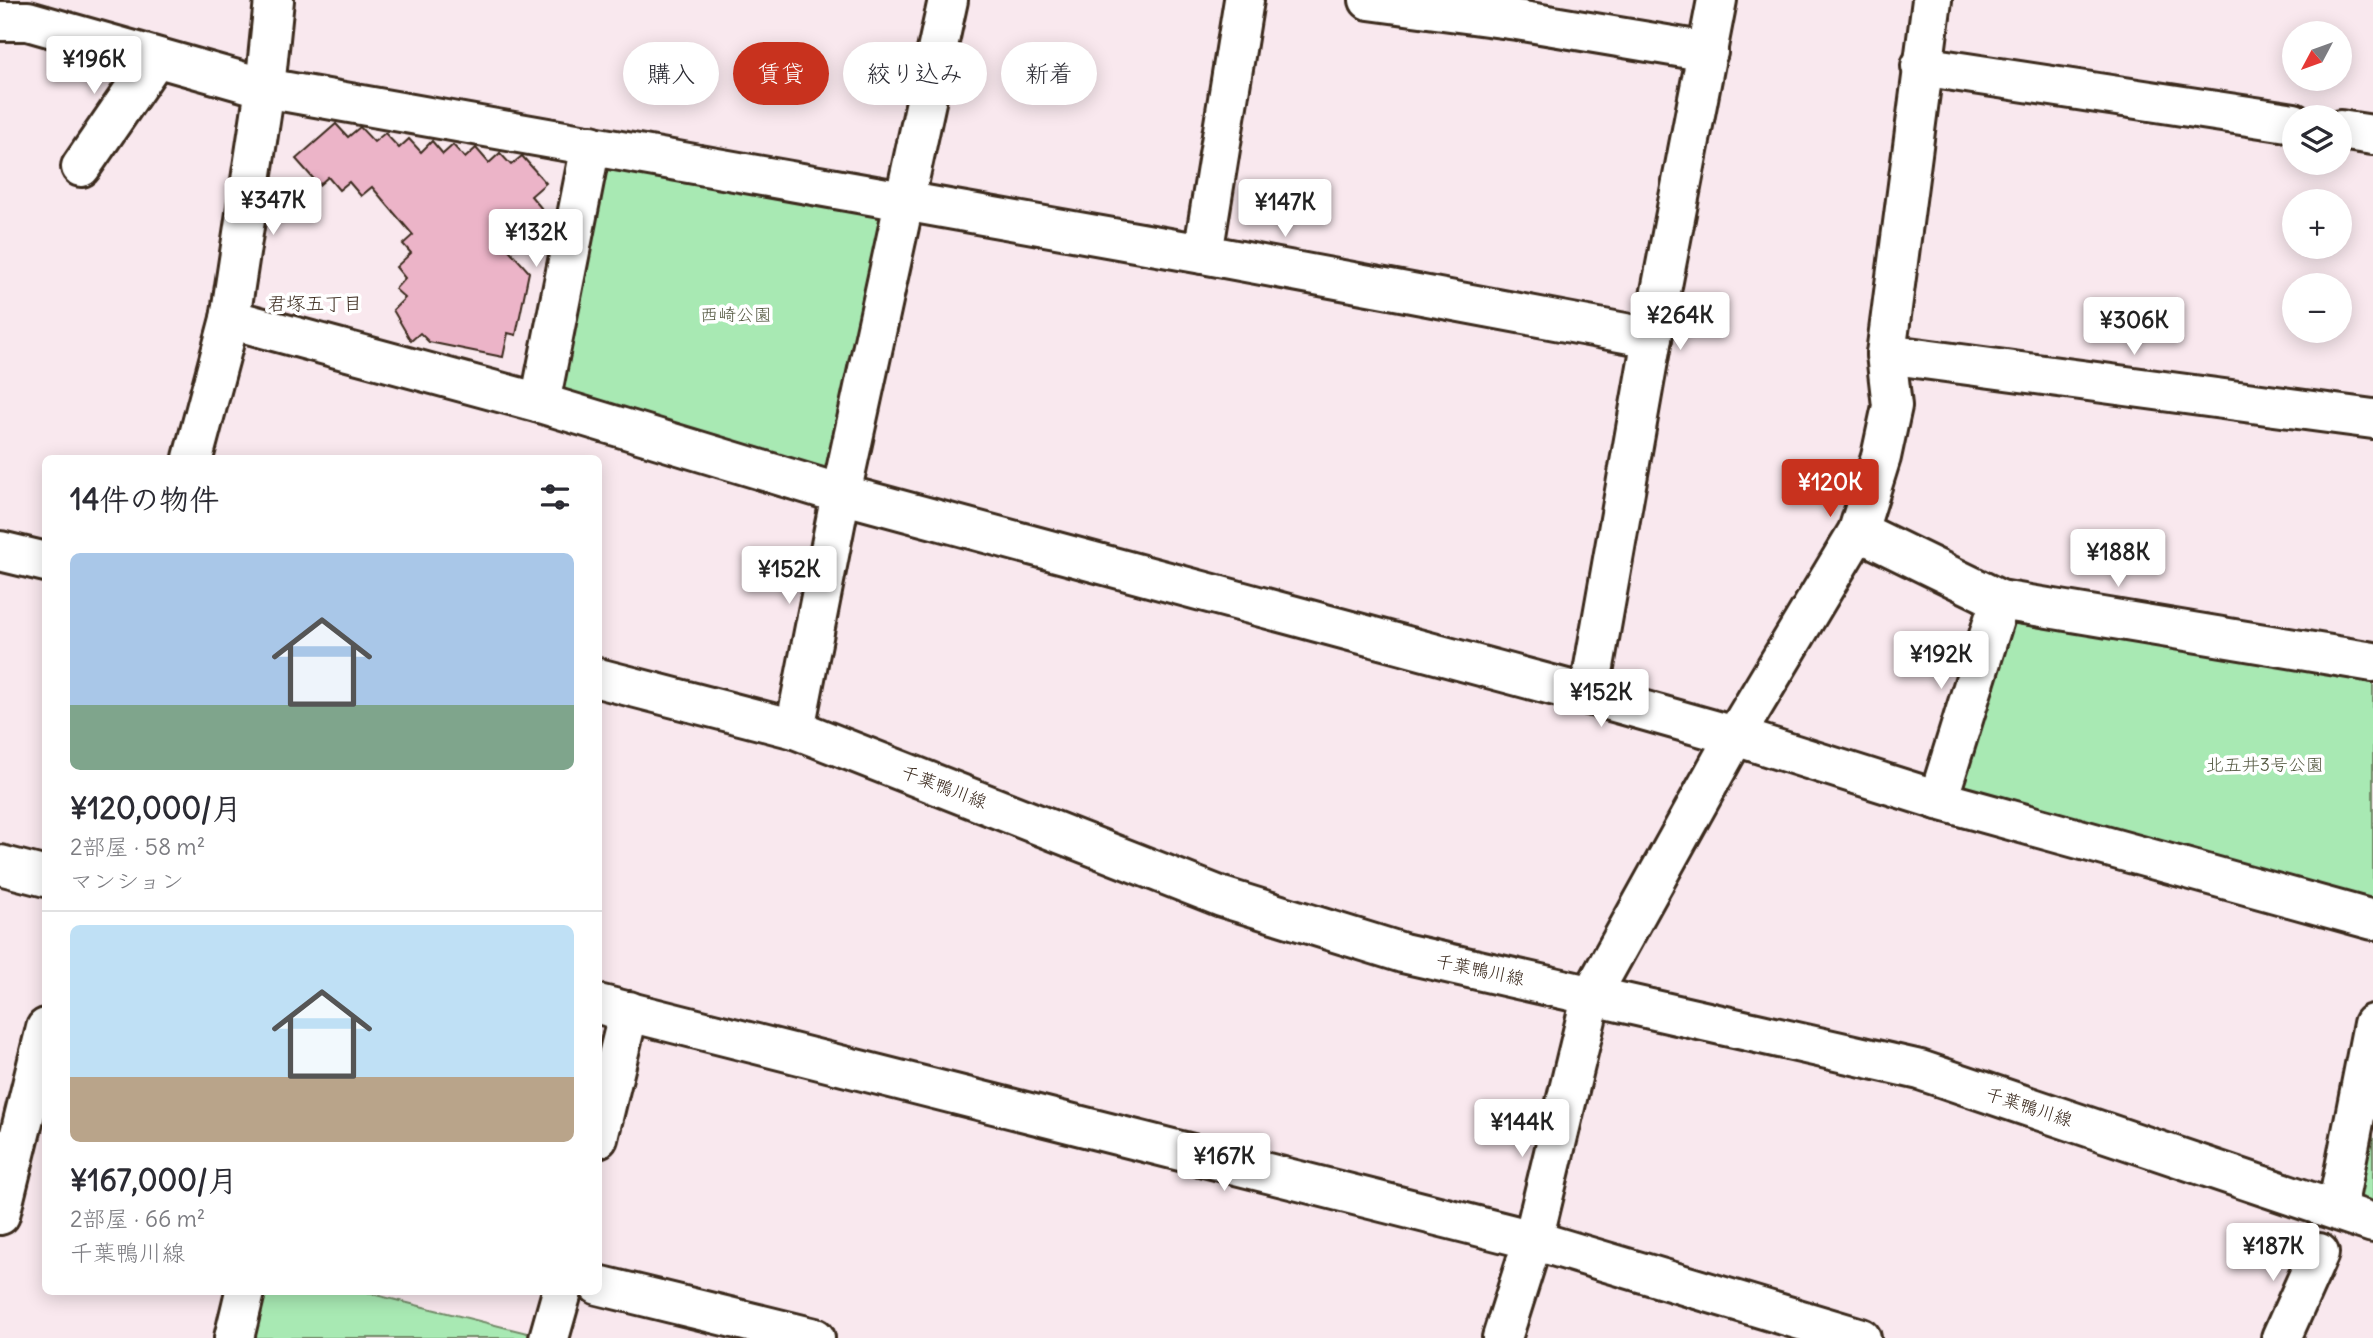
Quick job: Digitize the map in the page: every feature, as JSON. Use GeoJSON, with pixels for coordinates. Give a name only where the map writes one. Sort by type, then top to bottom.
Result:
{"type":"FeatureCollection","features":[{"type":"Feature","properties":{"kind":"street"},"geometry":{"type":"LineString","coordinates":[[194,455],[230,319],[265,88],[274,0]]}},
{"type":"Feature","properties":{"kind":"street"},"geometry":{"type":"LineString","coordinates":[[795,729],[841,494],[907,200],[948,0]]}},
{"type":"Feature","properties":{"kind":"street"},"geometry":{"type":"LineString","coordinates":[[1203,254],[1244,0]]}},
{"type":"Feature","properties":{"kind":"street"},"geometry":{"type":"LineString","coordinates":[[1369,0],[1519,10],[1708,52]]}},
{"type":"Feature","properties":{"kind":"street"},"geometry":{"type":"LineString","coordinates":[[1589,695],[1652,338],[1717,0]]}},
{"type":"Feature","properties":{"kind":"street"},"geometry":{"type":"LineString","coordinates":[[1502,1338],[1533,1240],[1592,994],[1735,736],[1858,531],[1881,457],[1892,406],[1886,354],[1932,0]]}},
{"type":"Feature","properties":{"kind":"street"},"geometry":{"type":"LineString","coordinates":[[0,21],[28,21],[265,88],[907,200],[1652,338]]}},
{"type":"Feature","properties":{"kind":"street"},"geometry":{"type":"LineString","coordinates":[[81,167],[155,59]]}},
{"type":"Feature","properties":{"kind":"street"},"geometry":{"type":"LineString","coordinates":[[1922,66],[2282,121]]}},
{"type":"Feature","properties":{"kind":"street"},"geometry":{"type":"LineString","coordinates":[[2352,132],[2373,135]]}},
{"type":"Feature","properties":{"kind":"street"},"geometry":{"type":"LineString","coordinates":[[540,404],[591,145]]}},
{"type":"Feature","properties":{"kind":"street"},"geometry":{"type":"LineString","coordinates":[[230,319],[540,404],[841,494],[1589,695],[1735,736],[1938,800],[2373,920]]}},
{"type":"Feature","properties":{"kind":"street"},"geometry":{"type":"LineString","coordinates":[[1886,354],[2373,419]]}},
{"type":"Feature","properties":{"kind":"street"},"geometry":{"type":"LineString","coordinates":[[1858,531],[2000,600],[2373,662]]}},
{"type":"Feature","properties":{"kind":"street"},"geometry":{"type":"LineString","coordinates":[[0,551],[42,561]]}},
{"type":"Feature","properties":{"kind":"street"},"geometry":{"type":"LineString","coordinates":[[1938,800],[2000,600]]}},
{"type":"Feature","properties":{"kind":"street","name":"千葉鴨川線"},"geometry":{"type":"LineString","coordinates":[[602,679],[795,729],[1222,897],[1402,953],[1920,1070],[2373,1223]]}},
{"type":"Feature","properties":{"kind":"street"},"geometry":{"type":"LineString","coordinates":[[0,865],[42,876]]}},
{"type":"Feature","properties":{"kind":"street"},"geometry":{"type":"LineString","coordinates":[[602,1106],[614,1008],[1533,1240],[1861,1338]]}},
{"type":"Feature","properties":{"kind":"street"},"geometry":{"type":"LineString","coordinates":[[2337,1209],[2373,1024]]}},
{"type":"Feature","properties":{"kind":"street"},"geometry":{"type":"LineString","coordinates":[[0,1215],[42,1044]]}},
{"type":"Feature","properties":{"kind":"street"},"geometry":{"type":"LineString","coordinates":[[2281,1338],[2319,1253]]}},
{"type":"Feature","properties":{"kind":"street"},"geometry":{"type":"LineString","coordinates":[[602,1286],[815,1338]]}},
{"type":"Feature","properties":{"kind":"street"},"geometry":{"type":"LineString","coordinates":[[234,1338],[244,1295]]}},
{"type":"Feature","properties":{"kind":"street"},"geometry":{"type":"LineString","coordinates":[[549,1338],[561,1295]]}},
{"type":"Feature","properties":{"kind":"green space","name":"西崎公園"},"geometry":{"type":"Polygon","coordinates":[[[591,145],[907,200],[841,494],[540,403],[591,145]]]}},
{"type":"Feature","properties":{"kind":"green space","name":"北五井3号公園"},"geometry":{"type":"Polygon","coordinates":[[[2016,623],[2373,675],[2373,901],[1969,793],[1959,778],[2003,632],[2016,623]]]}},
{"type":"Feature","properties":{"kind":"green space"},"geometry":{"type":"Polygon","coordinates":[[[2373,1095],[2373,1205],[2351,1198],[2373,1095]]]}},
{"type":"Feature","properties":{"kind":"green space"},"geometry":{"type":"Polygon","coordinates":[[[244,1295],[376,1295],[547,1338],[234,1338],[244,1295]]]}},
{"type":"Feature","properties":{"kind":"building"},"geometry":{"type":"Polygon","coordinates":[[[336,124],[348,137],[360,127],[374,142],[385,133],[399,148],[409,139],[421,152],[432,141],[443,154],[453,145],[465,158],[476,148],[489,163],[500,153],[511,165],[522,156],[546,183],[531,196],[542,209],[503,243],[529,272],[516,335],[508,333],[503,357],[429,342],[420,333],[411,341],[393,310],[405,298],[395,289],[405,278],[396,267],[411,253],[403,244],[413,235],[372,187],[361,196],[349,182],[339,190],[328,177],[319,185],[296,159],[336,124]]]}},
{"type":"Feature","properties":{"kind":"district","name":"君塚五丁目"},"geometry":{"type":"Point","coordinates":[315,303]}}]}
